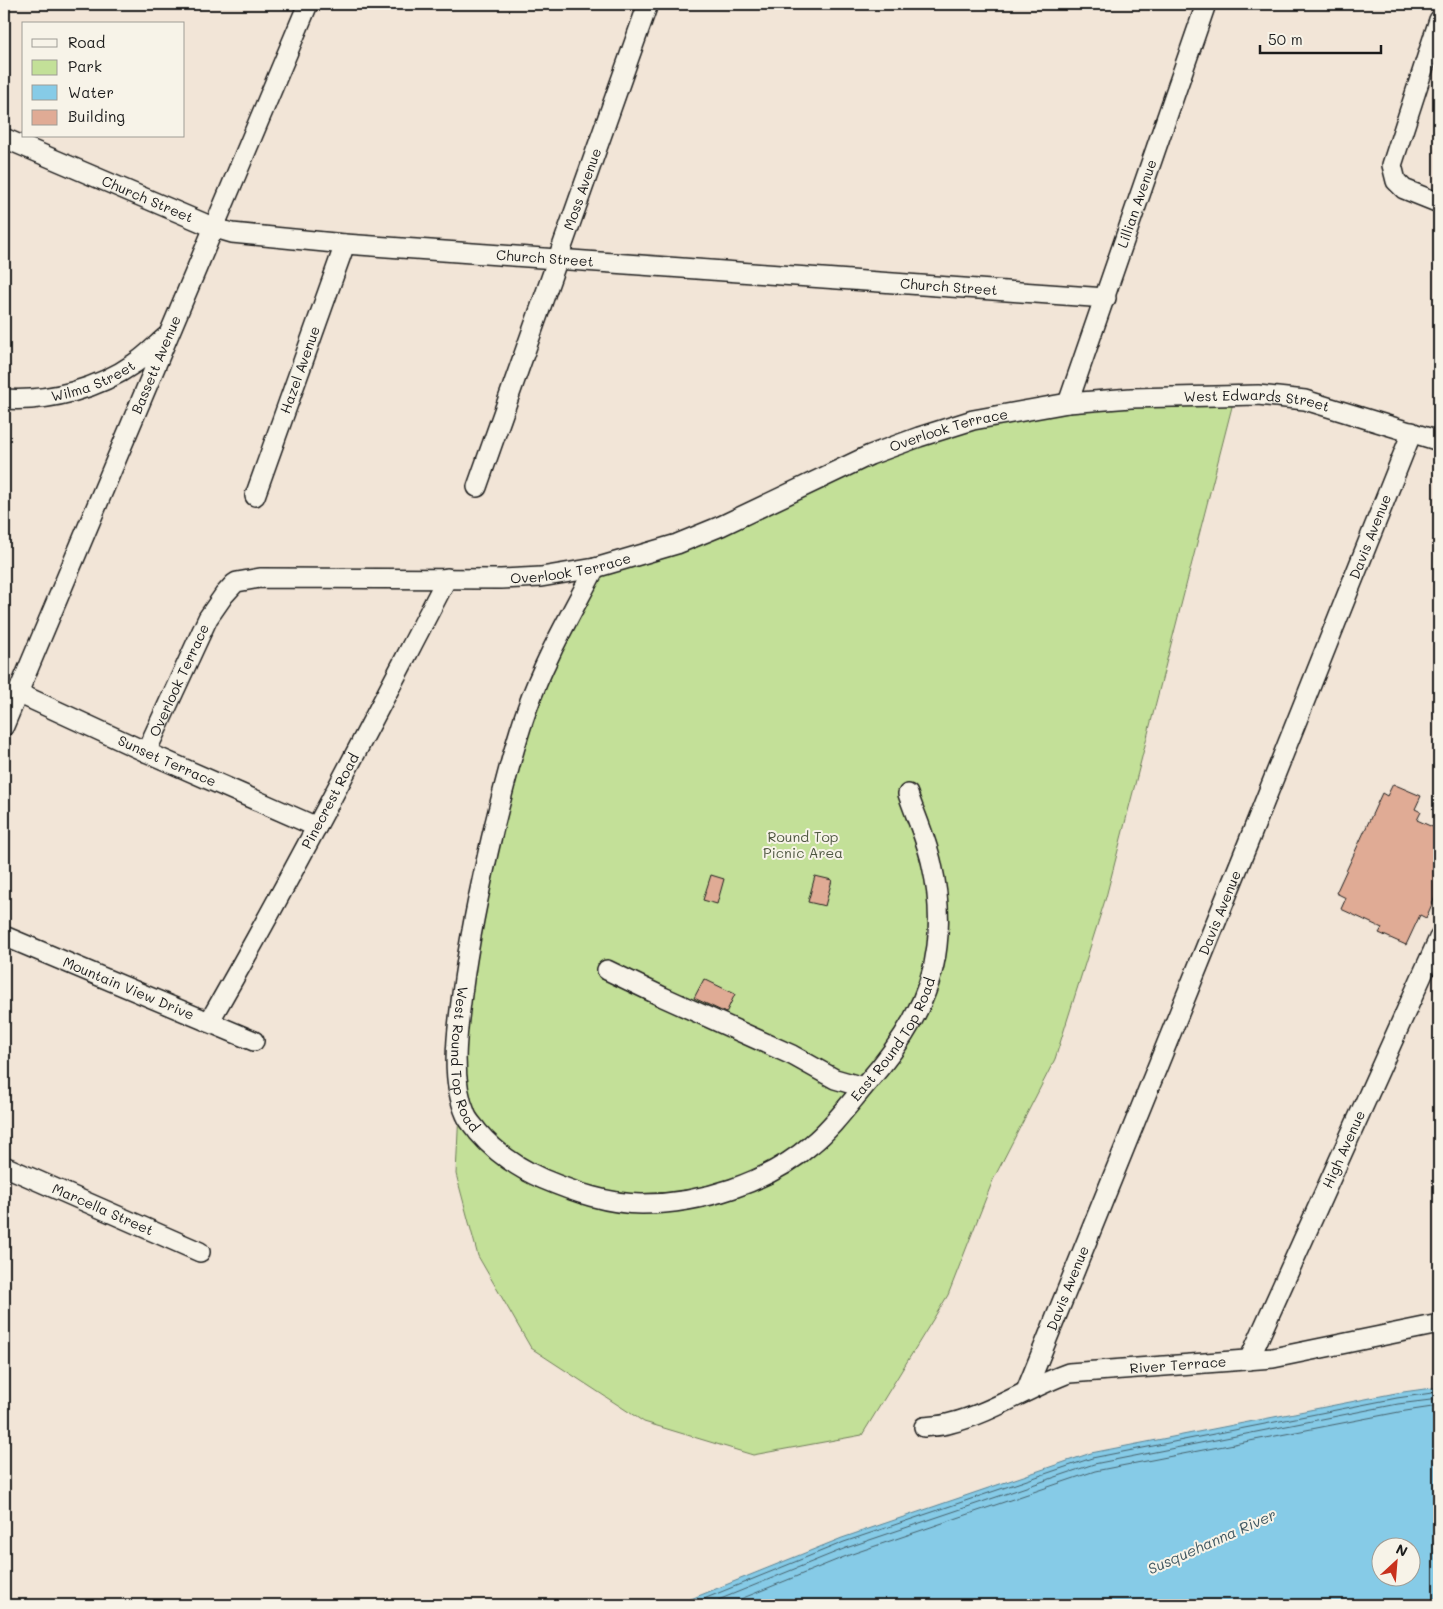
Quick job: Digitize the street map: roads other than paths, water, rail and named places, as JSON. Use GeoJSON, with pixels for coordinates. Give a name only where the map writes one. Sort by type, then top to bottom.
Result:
{"type":"FeatureCollection","features":[{"type":"Feature","properties":{"kind":"street","name":"Bassett Avenue"},"geometry":{"type":"LineString","coordinates":[[4,726],[308,4]]}},
{"type":"Feature","properties":{"kind":"street","name":"Moss Avenue"},"geometry":{"type":"LineString","coordinates":[[477,487],[648,4]]}},
{"type":"Feature","properties":{"kind":"street","name":"Lillian Avenue"},"geometry":{"type":"LineString","coordinates":[[1068,403],[1106,298],[1206,4]]}},
{"type":"Feature","properties":{"kind":"street"},"geometry":{"type":"LineString","coordinates":[[1439,20],[1392,165],[1396,182],[1404,189],[1439,203]]}},
{"type":"Feature","properties":{"kind":"street","name":"Church Street"},"geometry":{"type":"LineString","coordinates":[[4,138],[215,228],[232,233],[345,244],[557,260],[1106,298]]}},
{"type":"Feature","properties":{"kind":"street","name":"Hazel Avenue"},"geometry":{"type":"LineString","coordinates":[[255,496],[345,244]]}},
{"type":"Feature","properties":{"kind":"street","name":"Wilma Street"},"geometry":{"type":"LineString","coordinates":[[4,400],[68,394],[100,383],[135,363],[171,333]]}},
{"type":"Feature","properties":{"kind":"street","name":"West Edwards Street"},"geometry":{"type":"LineString","coordinates":[[1068,403],[1131,398],[1258,394],[1305,400],[1439,441]]}},
{"type":"Feature","properties":{"kind":"street","name":"Overlook Terrace"},"geometry":{"type":"LineString","coordinates":[[146,752],[208,618],[224,595],[237,582],[260,578],[501,579],[541,577],[595,568],[677,544],[721,526],[870,455],[919,437],[973,420],[1068,403]]}},
{"type":"Feature","properties":{"kind":"street","name":"Davis Avenue"},"geometry":{"type":"LineString","coordinates":[[1026,1391],[1412,432]]}},
{"type":"Feature","properties":{"kind":"street","name":"West Round Top Road"},"geometry":{"type":"LineString","coordinates":[[595,568],[557,639],[528,706],[513,751],[482,880],[466,962],[457,1053],[458,1092],[467,1119],[490,1145],[508,1160],[531,1174],[593,1197],[639,1204],[696,1198]]}},
{"type":"Feature","properties":{"kind":"street","name":"Pinecrest Road"},"geometry":{"type":"LineString","coordinates":[[209,1022],[252,948],[317,827],[447,578]]}},
{"type":"Feature","properties":{"kind":"street","name":"Sunset Terrace"},"geometry":{"type":"LineString","coordinates":[[18,693],[317,827]]}},
{"type":"Feature","properties":{"kind":"street","name":"East Round Top Road"},"geometry":{"type":"LineString","coordinates":[[696,1198],[734,1188],[767,1174],[812,1145],[887,1059],[912,1023],[928,989],[937,947],[938,904],[932,864],[908,794]]}},
{"type":"Feature","properties":{"kind":"street","name":"Mountain View Drive"},"geometry":{"type":"LineString","coordinates":[[4,936],[254,1041]]}},
{"type":"Feature","properties":{"kind":"street","name":"High Avenue"},"geometry":{"type":"LineString","coordinates":[[1250,1360],[1439,938]]}},
{"type":"Feature","properties":{"kind":"street"},"geometry":{"type":"LineString","coordinates":[[607,970],[662,998],[792,1055],[835,1079],[863,1088]]}},
{"type":"Feature","properties":{"kind":"street","name":"Marcella Street"},"geometry":{"type":"LineString","coordinates":[[4,1166],[200,1252]]}},
{"type":"Feature","properties":{"kind":"street","name":"River Terrace"},"geometry":{"type":"LineString","coordinates":[[924,1427],[950,1424],[985,1411],[1046,1381],[1069,1373],[1273,1358],[1439,1324]]}},
{"type":"Feature","properties":{"kind":"water","name":"Susquehanna River"},"geometry":{"type":"Polygon","coordinates":[[[1439,1387],[1439,1605],[676,1605],[842,1538],[1091,1453],[1396,1393],[1439,1387]]]}},
{"type":"Feature","properties":{"kind":"park label","name":"Round Top Picnic Area"},"geometry":{"type":"Point","coordinates":[803,846]}}]}
